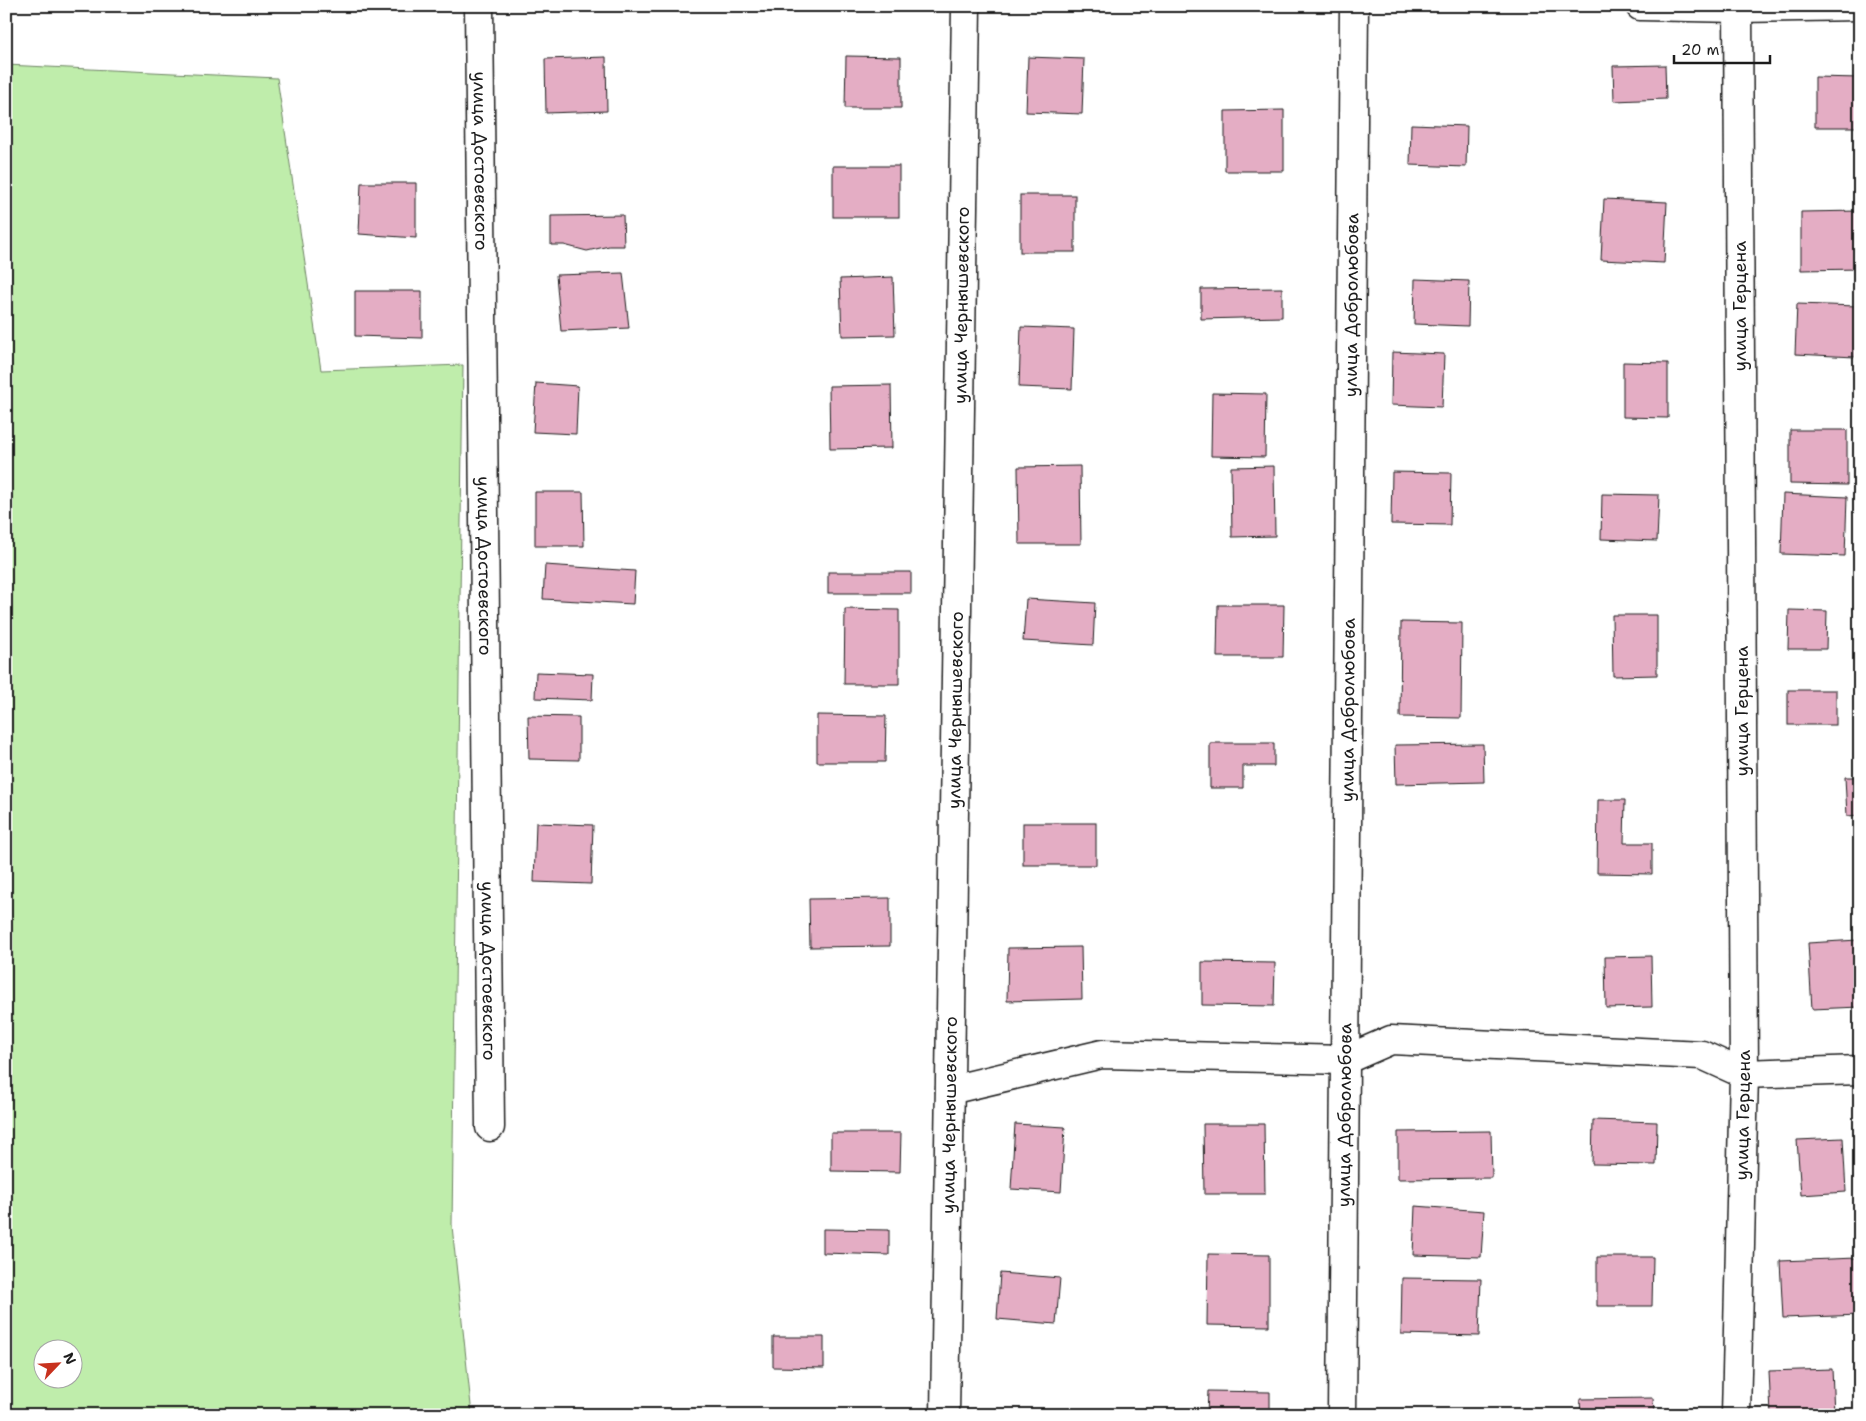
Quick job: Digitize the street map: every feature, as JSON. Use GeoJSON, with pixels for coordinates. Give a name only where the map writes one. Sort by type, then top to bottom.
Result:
{"type":"FeatureCollection","features":[{"type":"Feature","properties":{"kind":"street","name":"улица Достоевского"},"geometry":{"type":"LineString","coordinates":[[479,6],[490,1127]]}},
{"type":"Feature","properties":{"kind":"street","name":"улица Чернышевского"},"geometry":{"type":"LineString","coordinates":[[945,1415],[966,6]]}},
{"type":"Feature","properties":{"kind":"street","name":"улица Добролюбова"},"geometry":{"type":"LineString","coordinates":[[1342,1415],[1354,6]]}},
{"type":"Feature","properties":{"kind":"street"},"geometry":{"type":"LineString","coordinates":[[1640,6],[1860,6]]}},
{"type":"Feature","properties":{"kind":"street","name":"улица Герцена"},"geometry":{"type":"LineString","coordinates":[[1736,1415],[1744,1074],[1738,7]]}},
{"type":"Feature","properties":{"kind":"street"},"geometry":{"type":"LineString","coordinates":[[950,1090],[1102,1054],[1345,1060],[1391,1040],[1702,1055],[1744,1074],[1860,1070]]}},
{"type":"Feature","properties":{"kind":"green space"},"geometry":{"type":"Polygon","coordinates":[[[6,65],[277,78],[321,370],[463,365],[452,1226],[472,1415],[6,1415],[6,65]]]}},
{"type":"Feature","properties":{"kind":"building"},"geometry":{"type":"Polygon","coordinates":[[[846,56],[901,57],[901,108],[845,108],[846,56]]]}},
{"type":"Feature","properties":{"kind":"building"},"geometry":{"type":"Polygon","coordinates":[[[606,57],[607,111],[546,113],[545,59],[606,57]]]}},
{"type":"Feature","properties":{"kind":"building"},"geometry":{"type":"Polygon","coordinates":[[[1028,57],[1084,59],[1082,114],[1026,112],[1028,57]]]}},
{"type":"Feature","properties":{"kind":"building"},"geometry":{"type":"Polygon","coordinates":[[[1665,65],[1666,99],[1614,101],[1613,66],[1665,65]]]}},
{"type":"Feature","properties":{"kind":"building"},"geometry":{"type":"Polygon","coordinates":[[[1815,77],[1860,78],[1860,127],[1815,127],[1815,77]]]}},
{"type":"Feature","properties":{"kind":"building"},"geometry":{"type":"Polygon","coordinates":[[[1284,110],[1284,171],[1225,171],[1225,111],[1284,110]]]}},
{"type":"Feature","properties":{"kind":"building"},"geometry":{"type":"Polygon","coordinates":[[[1411,124],[1467,126],[1466,167],[1410,165],[1411,124]]]}},
{"type":"Feature","properties":{"kind":"building"},"geometry":{"type":"Polygon","coordinates":[[[833,166],[899,166],[899,217],[833,217],[833,166]]]}},
{"type":"Feature","properties":{"kind":"building"},"geometry":{"type":"Polygon","coordinates":[[[361,183],[416,183],[416,238],[359,234],[361,183]]]}},
{"type":"Feature","properties":{"kind":"building"},"geometry":{"type":"Polygon","coordinates":[[[1020,195],[1075,195],[1075,252],[1020,252],[1020,195]]]}},
{"type":"Feature","properties":{"kind":"building"},"geometry":{"type":"Polygon","coordinates":[[[1604,199],[1667,202],[1664,263],[1601,260],[1604,199]]]}},
{"type":"Feature","properties":{"kind":"building"},"geometry":{"type":"Polygon","coordinates":[[[1860,211],[1860,269],[1801,270],[1801,212],[1860,211]]]}},
{"type":"Feature","properties":{"kind":"building"},"geometry":{"type":"Polygon","coordinates":[[[623,215],[624,246],[609,246],[587,251],[564,245],[551,245],[551,216],[623,215]]]}},
{"type":"Feature","properties":{"kind":"building"},"geometry":{"type":"Polygon","coordinates":[[[623,273],[629,328],[561,331],[556,275],[623,273]]]}},
{"type":"Feature","properties":{"kind":"building"},"geometry":{"type":"Polygon","coordinates":[[[893,277],[895,335],[842,336],[840,279],[893,277]]]}},
{"type":"Feature","properties":{"kind":"building"},"geometry":{"type":"Polygon","coordinates":[[[1415,279],[1469,281],[1468,326],[1414,324],[1415,279]]]}},
{"type":"Feature","properties":{"kind":"building"},"geometry":{"type":"Polygon","coordinates":[[[1282,288],[1282,317],[1201,319],[1201,289],[1282,288]]]}},
{"type":"Feature","properties":{"kind":"building"},"geometry":{"type":"Polygon","coordinates":[[[355,291],[422,291],[422,338],[355,336],[355,291]]]}},
{"type":"Feature","properties":{"kind":"building"},"geometry":{"type":"Polygon","coordinates":[[[1797,304],[1857,306],[1855,357],[1795,354],[1797,304]]]}},
{"type":"Feature","properties":{"kind":"building"},"geometry":{"type":"Polygon","coordinates":[[[1021,327],[1074,329],[1072,389],[1019,387],[1021,327]]]}},
{"type":"Feature","properties":{"kind":"building"},"geometry":{"type":"Polygon","coordinates":[[[1392,352],[1444,354],[1442,407],[1391,405],[1392,352]]]}},
{"type":"Feature","properties":{"kind":"building"},"geometry":{"type":"Polygon","coordinates":[[[1623,362],[1668,363],[1668,418],[1623,417],[1623,362]]]}},
{"type":"Feature","properties":{"kind":"building"},"geometry":{"type":"Polygon","coordinates":[[[536,383],[578,386],[576,434],[533,432],[536,383]]]}},
{"type":"Feature","properties":{"kind":"building"},"geometry":{"type":"Polygon","coordinates":[[[891,385],[892,448],[830,449],[829,386],[891,385]]]}},
{"type":"Feature","properties":{"kind":"building"},"geometry":{"type":"Polygon","coordinates":[[[1212,393],[1266,394],[1265,457],[1211,456],[1212,393]]]}},
{"type":"Feature","properties":{"kind":"building"},"geometry":{"type":"Polygon","coordinates":[[[1790,430],[1847,430],[1847,485],[1790,484],[1790,430]]]}},
{"type":"Feature","properties":{"kind":"building"},"geometry":{"type":"Polygon","coordinates":[[[1080,466],[1081,544],[1019,544],[1018,467],[1080,466]]]}},
{"type":"Feature","properties":{"kind":"building"},"geometry":{"type":"Polygon","coordinates":[[[1274,466],[1275,536],[1232,537],[1231,467],[1274,466]]]}},
{"type":"Feature","properties":{"kind":"building"},"geometry":{"type":"Polygon","coordinates":[[[1392,472],[1451,473],[1450,525],[1391,524],[1392,472]]]}},
{"type":"Feature","properties":{"kind":"building"},"geometry":{"type":"Polygon","coordinates":[[[535,492],[583,492],[584,546],[535,546],[535,492]]]}},
{"type":"Feature","properties":{"kind":"building"},"geometry":{"type":"Polygon","coordinates":[[[1602,494],[1659,495],[1657,541],[1601,539],[1602,494]]]}},
{"type":"Feature","properties":{"kind":"building"},"geometry":{"type":"Polygon","coordinates":[[[1783,494],[1847,497],[1845,556],[1781,554],[1783,494]]]}},
{"type":"Feature","properties":{"kind":"building"},"geometry":{"type":"Polygon","coordinates":[[[545,565],[635,571],[633,604],[543,599],[545,565]]]}},
{"type":"Feature","properties":{"kind":"building"},"geometry":{"type":"Polygon","coordinates":[[[828,572],[911,572],[911,593],[828,593],[828,572]]]}},
{"type":"Feature","properties":{"kind":"building"},"geometry":{"type":"Polygon","coordinates":[[[1026,599],[1095,603],[1093,645],[1023,641],[1026,599]]]}},
{"type":"Feature","properties":{"kind":"building"},"geometry":{"type":"Polygon","coordinates":[[[1218,605],[1284,605],[1283,657],[1217,657],[1218,605]]]}},
{"type":"Feature","properties":{"kind":"building"},"geometry":{"type":"Polygon","coordinates":[[[845,609],[899,610],[899,684],[844,684],[845,609]]]}},
{"type":"Feature","properties":{"kind":"building"},"geometry":{"type":"Polygon","coordinates":[[[1789,610],[1827,611],[1826,649],[1788,649],[1789,610]]]}},
{"type":"Feature","properties":{"kind":"building"},"geometry":{"type":"Polygon","coordinates":[[[1612,615],[1657,615],[1657,675],[1613,676],[1612,615]]]}},
{"type":"Feature","properties":{"kind":"building"},"geometry":{"type":"Polygon","coordinates":[[[1401,622],[1462,623],[1461,718],[1400,717],[1401,622]]]}},
{"type":"Feature","properties":{"kind":"building"},"geometry":{"type":"Polygon","coordinates":[[[536,672],[593,674],[592,700],[535,698],[536,672]]]}},
{"type":"Feature","properties":{"kind":"building"},"geometry":{"type":"Polygon","coordinates":[[[1788,690],[1836,690],[1836,725],[1788,725],[1788,690]]]}},
{"type":"Feature","properties":{"kind":"building"},"geometry":{"type":"Polygon","coordinates":[[[817,715],[886,716],[885,762],[817,762],[817,715]]]}},
{"type":"Feature","properties":{"kind":"building"},"geometry":{"type":"Polygon","coordinates":[[[528,716],[579,717],[579,760],[529,759],[528,716]]]}},
{"type":"Feature","properties":{"kind":"building"},"geometry":{"type":"Polygon","coordinates":[[[1210,743],[1274,743],[1274,766],[1243,766],[1243,788],[1210,788],[1210,743]]]}},
{"type":"Feature","properties":{"kind":"building"},"geometry":{"type":"Polygon","coordinates":[[[1483,744],[1484,782],[1396,784],[1395,745],[1483,744]]]}},
{"type":"Feature","properties":{"kind":"building"},"geometry":{"type":"Polygon","coordinates":[[[1845,777],[1860,777],[1860,815],[1847,816],[1845,777]]]}},
{"type":"Feature","properties":{"kind":"building"},"geometry":{"type":"Polygon","coordinates":[[[1598,800],[1625,800],[1624,843],[1652,843],[1652,874],[1597,873],[1598,800]]]}},
{"type":"Feature","properties":{"kind":"building"},"geometry":{"type":"Polygon","coordinates":[[[536,823],[593,825],[591,884],[534,882],[536,823]]]}},
{"type":"Feature","properties":{"kind":"building"},"geometry":{"type":"Polygon","coordinates":[[[1023,823],[1096,823],[1096,865],[1023,865],[1023,823]]]}},
{"type":"Feature","properties":{"kind":"building"},"geometry":{"type":"Polygon","coordinates":[[[890,898],[890,946],[810,947],[809,899],[890,898]]]}},
{"type":"Feature","properties":{"kind":"building"},"geometry":{"type":"Polygon","coordinates":[[[1858,940],[1860,1007],[1812,1009],[1808,943],[1858,940]]]}},
{"type":"Feature","properties":{"kind":"building"},"geometry":{"type":"Polygon","coordinates":[[[1081,947],[1082,999],[1007,1001],[1008,948],[1081,947]]]}},
{"type":"Feature","properties":{"kind":"building"},"geometry":{"type":"Polygon","coordinates":[[[1651,956],[1652,1007],[1606,1008],[1605,957],[1651,956]]]}},
{"type":"Feature","properties":{"kind":"building"},"geometry":{"type":"Polygon","coordinates":[[[1202,962],[1275,963],[1274,1006],[1202,1005],[1202,962]]]}},
{"type":"Feature","properties":{"kind":"building"},"geometry":{"type":"Polygon","coordinates":[[[1593,1120],[1657,1122],[1656,1165],[1592,1164],[1593,1120]]]}},
{"type":"Feature","properties":{"kind":"building"},"geometry":{"type":"Polygon","coordinates":[[[1015,1124],[1065,1127],[1061,1192],[1011,1189],[1015,1124]]]}},
{"type":"Feature","properties":{"kind":"building"},"geometry":{"type":"Polygon","coordinates":[[[1203,1124],[1264,1124],[1265,1194],[1204,1194],[1203,1124]]]}},
{"type":"Feature","properties":{"kind":"building"},"geometry":{"type":"Polygon","coordinates":[[[1491,1131],[1492,1178],[1398,1179],[1398,1132],[1491,1131]]]}},
{"type":"Feature","properties":{"kind":"building"},"geometry":{"type":"Polygon","coordinates":[[[831,1133],[901,1133],[900,1172],[831,1171],[831,1133]]]}},
{"type":"Feature","properties":{"kind":"building"},"geometry":{"type":"Polygon","coordinates":[[[1843,1138],[1846,1192],[1801,1195],[1797,1140],[1843,1138]]]}},
{"type":"Feature","properties":{"kind":"building"},"geometry":{"type":"Polygon","coordinates":[[[1415,1206],[1484,1211],[1481,1257],[1413,1255],[1415,1206]]]}},
{"type":"Feature","properties":{"kind":"building"},"geometry":{"type":"Polygon","coordinates":[[[823,1229],[889,1230],[889,1255],[823,1253],[823,1229]]]}},
{"type":"Feature","properties":{"kind":"building"},"geometry":{"type":"Polygon","coordinates":[[[1208,1254],[1269,1255],[1269,1326],[1207,1325],[1208,1254]]]}},
{"type":"Feature","properties":{"kind":"building"},"geometry":{"type":"Polygon","coordinates":[[[1597,1257],[1653,1257],[1652,1306],[1597,1306],[1597,1257]]]}},
{"type":"Feature","properties":{"kind":"building"},"geometry":{"type":"Polygon","coordinates":[[[1857,1258],[1860,1315],[1783,1318],[1780,1261],[1857,1258]]]}},
{"type":"Feature","properties":{"kind":"building"},"geometry":{"type":"Polygon","coordinates":[[[1000,1273],[1060,1278],[1056,1324],[997,1319],[1000,1273]]]}},
{"type":"Feature","properties":{"kind":"building"},"geometry":{"type":"Polygon","coordinates":[[[1402,1278],[1481,1279],[1479,1336],[1401,1334],[1402,1278]]]}},
{"type":"Feature","properties":{"kind":"building"},"geometry":{"type":"Polygon","coordinates":[[[773,1337],[824,1337],[824,1368],[773,1367],[773,1337]]]}},
{"type":"Feature","properties":{"kind":"building"},"geometry":{"type":"Polygon","coordinates":[[[1832,1369],[1834,1414],[1771,1415],[1769,1371],[1832,1369]]]}},
{"type":"Feature","properties":{"kind":"building"},"geometry":{"type":"Polygon","coordinates":[[[1208,1391],[1270,1392],[1270,1415],[1207,1415],[1208,1391]]]}},
{"type":"Feature","properties":{"kind":"building"},"geometry":{"type":"Polygon","coordinates":[[[1653,1398],[1654,1415],[1581,1415],[1580,1399],[1653,1398]]]}}]}
